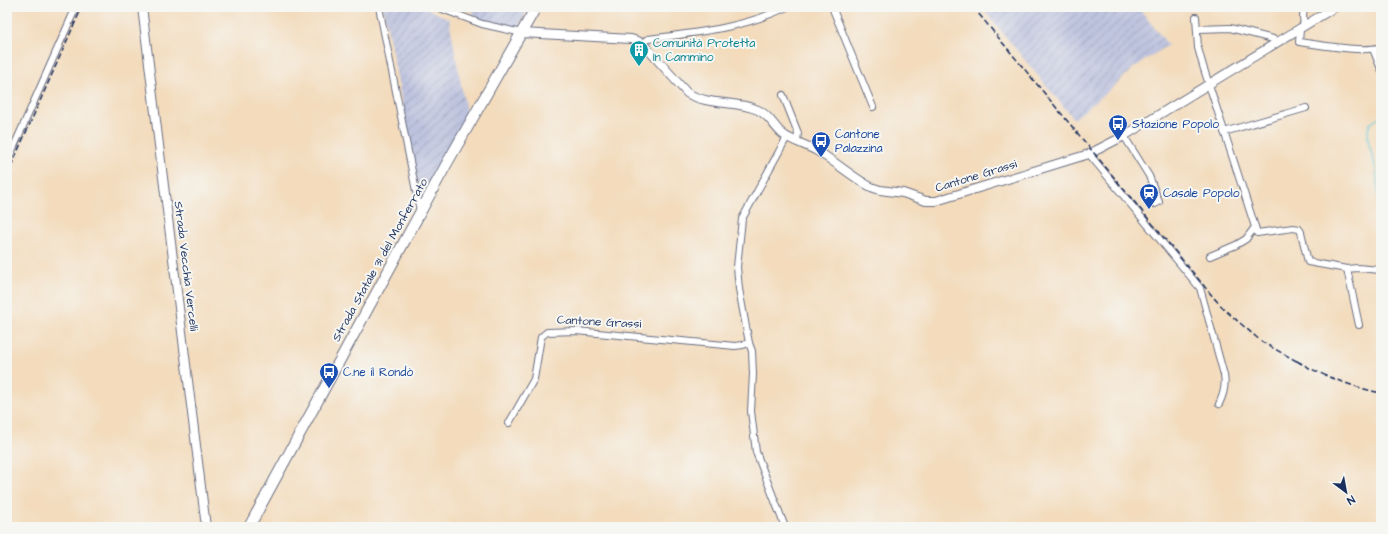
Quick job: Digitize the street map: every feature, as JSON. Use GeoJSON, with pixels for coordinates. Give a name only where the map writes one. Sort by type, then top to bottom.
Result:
{"type":"FeatureCollection","features":[{"type":"Feature","properties":{"kind":"main road","name":"Strada Statale 31 del Monferrato"},"geometry":{"type":"LineString","coordinates":[[249,527],[420,213],[536,7]]}},
{"type":"Feature","properties":{"kind":"street"},"geometry":{"type":"LineString","coordinates":[[7,162],[76,7]]}},
{"type":"Feature","properties":{"kind":"street","name":"Strada Vecchia Vercelli"},"geometry":{"type":"LineString","coordinates":[[142,7],[206,527]]}},
{"type":"Feature","properties":{"kind":"street"},"geometry":{"type":"LineString","coordinates":[[379,7],[420,213]]}},
{"type":"Feature","properties":{"kind":"street"},"geometry":{"type":"LineString","coordinates":[[437,7],[482,24],[522,33],[631,40],[641,43],[648,39],[723,28],[762,18],[787,7]]}},
{"type":"Feature","properties":{"kind":"street"},"geometry":{"type":"LineString","coordinates":[[832,7],[873,107]]}},
{"type":"Feature","properties":{"kind":"street"},"geometry":{"type":"LineString","coordinates":[[1304,7],[1299,42],[1357,49],[1373,49],[1381,47]]}},
{"type":"Feature","properties":{"kind":"street","name":"Cantone Grassi"},"geometry":{"type":"LineString","coordinates":[[641,43],[687,93],[707,101],[756,109],[766,115],[781,132],[788,137],[817,151],[871,187],[930,202],[1091,153],[1124,136],[1335,7]]}},
{"type":"Feature","properties":{"kind":"street"},"geometry":{"type":"LineString","coordinates":[[1196,17],[1198,29],[1198,48],[1208,84],[1257,233],[1293,228],[1299,229],[1308,262],[1347,269],[1357,268],[1381,270]]}},
{"type":"Feature","properties":{"kind":"street"},"geometry":{"type":"LineString","coordinates":[[1198,29],[1230,28],[1273,39],[1276,43]]}},
{"type":"Feature","properties":{"kind":"street"},"geometry":{"type":"LineString","coordinates":[[1373,49],[1381,69]]}},
{"type":"Feature","properties":{"kind":"street"},"geometry":{"type":"LineString","coordinates":[[783,96],[798,134],[797,141]]}},
{"type":"Feature","properties":{"kind":"street"},"geometry":{"type":"LineString","coordinates":[[1224,132],[1306,108]]}},
{"type":"Feature","properties":{"kind":"street"},"geometry":{"type":"LineString","coordinates":[[1124,136],[1149,176],[1159,202],[1155,204]]}},
{"type":"Feature","properties":{"kind":"street"},"geometry":{"type":"LineString","coordinates":[[786,527],[756,452],[751,411],[753,374],[752,351],[749,343],[739,289],[738,267],[742,219],[788,137]]}},
{"type":"Feature","properties":{"kind":"street"},"geometry":{"type":"LineString","coordinates":[[1091,153],[1200,288],[1226,383],[1224,395],[1219,404]]}},
{"type":"Feature","properties":{"kind":"street"},"geometry":{"type":"LineString","coordinates":[[1210,256],[1246,239],[1255,227]]}},
{"type":"Feature","properties":{"kind":"street"},"geometry":{"type":"LineString","coordinates":[[1347,269],[1359,325]]}},
{"type":"Feature","properties":{"kind":"street","name":"Cantone Grassi"},"geometry":{"type":"LineString","coordinates":[[509,423],[534,379],[541,337],[547,332],[576,331],[735,346],[749,343]]}},
{"type":"Feature","properties":{"kind":"shaded area"},"geometry":{"type":"Polygon","coordinates":[[[383,7],[424,7],[449,19],[467,117],[427,187],[419,188],[383,7]]]}},
{"type":"Feature","properties":{"kind":"shaded area"},"geometry":{"type":"Polygon","coordinates":[[[471,7],[530,7],[517,28],[475,18],[471,7]]]}},
{"type":"Feature","properties":{"kind":"shaded area"},"geometry":{"type":"Polygon","coordinates":[[[981,7],[1138,7],[1168,45],[1132,69],[1118,83],[1074,119],[981,7]]]}},
{"type":"Feature","properties":{"kind":"waterway"},"geometry":{"type":"LineString","coordinates":[[1381,116],[1370,124],[1368,130],[1368,140],[1376,170],[1381,222]]}},
{"type":"Feature","properties":{"kind":"railway"},"geometry":{"type":"LineString","coordinates":[[7,175],[82,7]]}},
{"type":"Feature","properties":{"kind":"railway"},"geometry":{"type":"LineString","coordinates":[[973,7],[1214,298],[1226,311],[1262,342],[1302,364]]}},
{"type":"Feature","properties":{"kind":"railway"},"geometry":{"type":"LineString","coordinates":[[1297,361],[1338,380],[1360,388],[1381,393]]}},
{"type":"Feature","properties":{"kind":"place","name":"Comunità Protetta In Cammino"},"geometry":{"type":"Point","coordinates":[639,67]}},
{"type":"Feature","properties":{"kind":"place","name":"Stazione Popolo"},"geometry":{"type":"Point","coordinates":[1118,141]}},
{"type":"Feature","properties":{"kind":"place","name":"Cantone Palazzina"},"geometry":{"type":"Point","coordinates":[821,158]}},
{"type":"Feature","properties":{"kind":"place","name":"Casale Popolo"},"geometry":{"type":"Point","coordinates":[1149,210]}},
{"type":"Feature","properties":{"kind":"place","name":"C.ne il Rondò"},"geometry":{"type":"Point","coordinates":[329,389]}}]}
